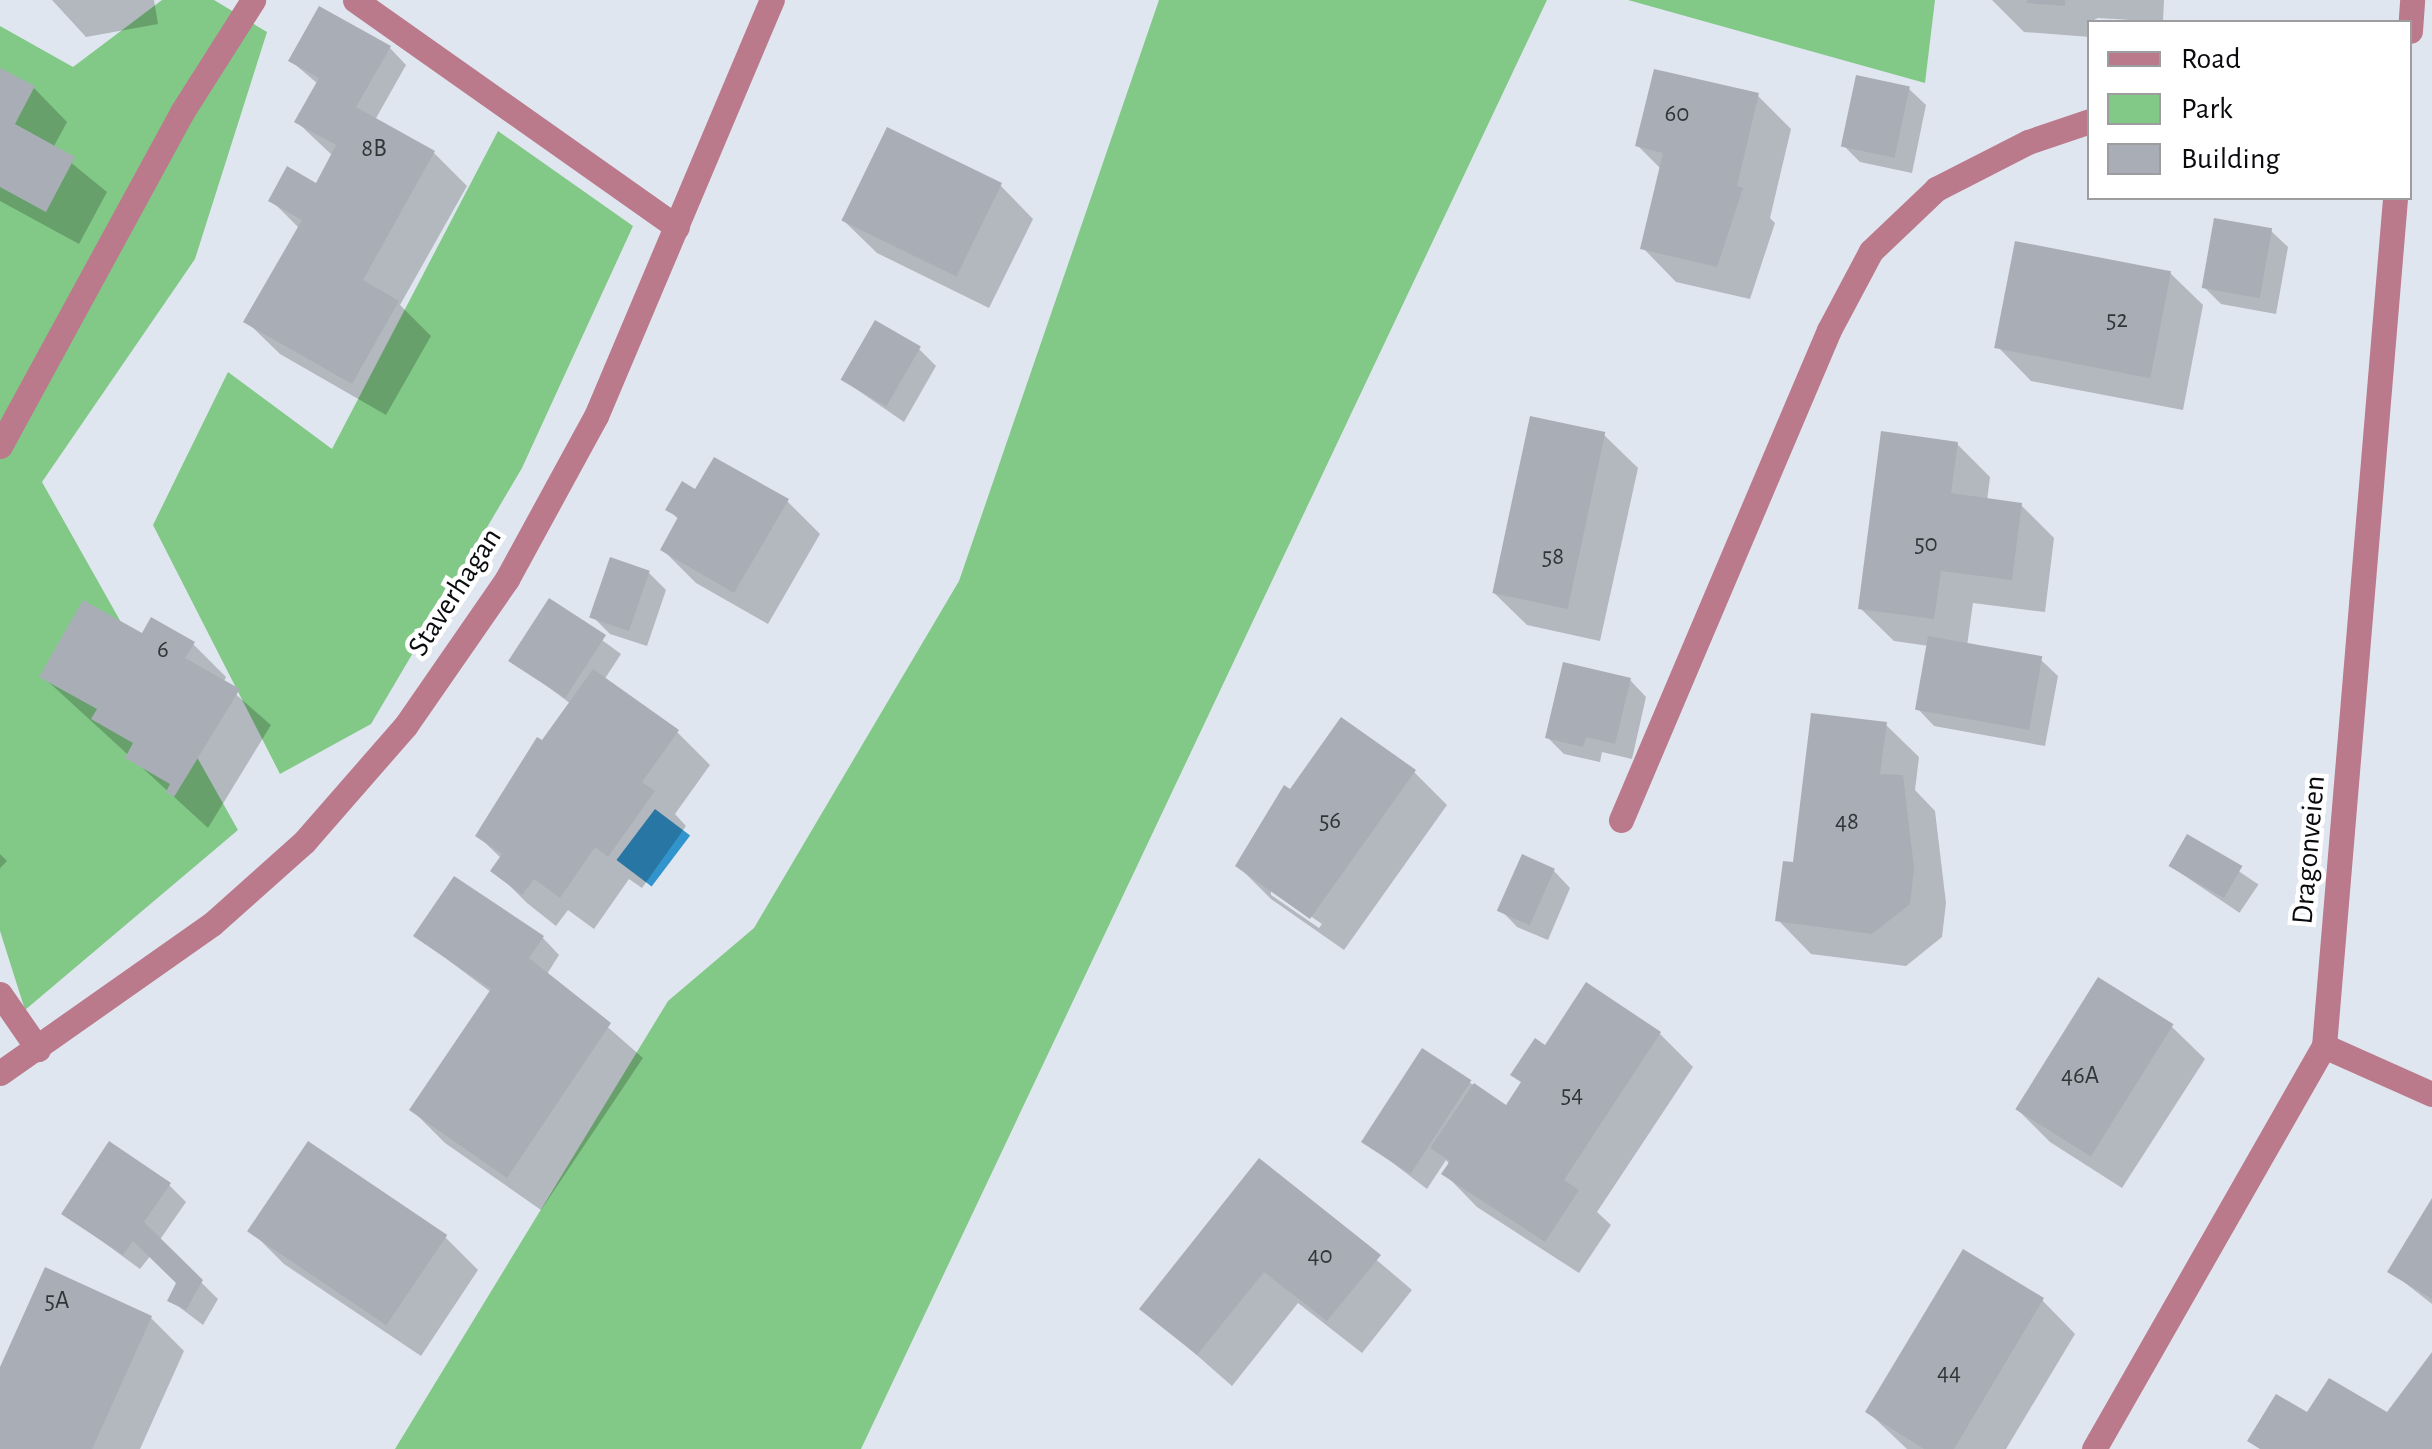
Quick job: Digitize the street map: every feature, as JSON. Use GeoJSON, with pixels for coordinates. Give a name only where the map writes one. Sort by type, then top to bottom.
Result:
{"type":"FeatureCollection","features":[{"type":"Feature","properties":{"kind":"street"},"geometry":{"type":"LineString","coordinates":[[0,446],[182,112],[253,0]]}},
{"type":"Feature","properties":{"kind":"street"},"geometry":{"type":"LineString","coordinates":[[355,0],[677,227]]}},
{"type":"Feature","properties":{"kind":"street","name":"Staverhagan"},"geometry":{"type":"LineString","coordinates":[[0,1073],[212,924],[304,842],[406,725],[507,579],[588,432],[772,0]]}},
{"type":"Feature","properties":{"kind":"street"},"geometry":{"type":"LineString","coordinates":[[1620,820],[1829,330],[1871,251],[1936,189],[2028,142],[2087,122]]}},
{"type":"Feature","properties":{"kind":"street","name":"Dragonveien"},"geometry":{"type":"LineString","coordinates":[[2094,1449],[2324,1046],[2395,200]]}},
{"type":"Feature","properties":{"kind":"street"},"geometry":{"type":"LineString","coordinates":[[0,994],[38,1049]]}},
{"type":"Feature","properties":{"kind":"street"},"geometry":{"type":"LineString","coordinates":[[2324,1046],[2432,1094]]}},
{"type":"Feature","properties":{"kind":"green space"},"geometry":{"type":"Polygon","coordinates":[[[162,0],[214,0],[267,32],[195,259],[42,482],[238,830],[25,1010],[0,931],[0,26],[73,67],[162,0]]]}},
{"type":"Feature","properties":{"kind":"green space"},"geometry":{"type":"Polygon","coordinates":[[[1159,0],[1547,0],[861,1449],[395,1449],[668,1001],[754,928],[959,581],[1159,0]]]}},
{"type":"Feature","properties":{"kind":"green space"},"geometry":{"type":"Polygon","coordinates":[[[1628,0],[1935,0],[1925,83],[1628,0]]]}},
{"type":"Feature","properties":{"kind":"green space"},"geometry":{"type":"Polygon","coordinates":[[[498,131],[633,226],[522,468],[371,724],[280,774],[153,525],[228,372],[332,449],[498,131]]]}},
{"type":"Feature","properties":{"kind":"water"},"geometry":{"type":"Polygon","coordinates":[[[655,809],[690,835],[652,887],[616,860],[655,809]]]}},
{"type":"Feature","properties":{"kind":"building"},"geometry":{"type":"Polygon","coordinates":[[[2065,0],[2065,6],[2027,3],[2065,0]]]}},
{"type":"Feature","properties":{"kind":"building"},"geometry":{"type":"Polygon","coordinates":[[[319,6],[391,46],[356,107],[435,151],[363,280],[399,301],[352,384],[243,322],[302,220],[268,201],[287,166],[316,183],[336,145],[294,122],[319,78],[288,61],[319,6]]]}},
{"type":"Feature","properties":{"kind":"building"},"geometry":{"type":"Polygon","coordinates":[[[0,68],[35,86],[15,124],[75,157],[46,212],[0,187],[0,68]]]}},
{"type":"Feature","properties":{"kind":"building"},"geometry":{"type":"Polygon","coordinates":[[[1654,69],[1759,93],[1737,186],[1743,188],[1717,267],[1640,249],[1663,153],[1635,146],[1654,69]]]}},
{"type":"Feature","properties":{"kind":"building"},"geometry":{"type":"Polygon","coordinates":[[[1856,75],[1910,86],[1895,158],[1841,146],[1856,75]]]}},
{"type":"Feature","properties":{"kind":"building"},"geometry":{"type":"Polygon","coordinates":[[[887,127],[1002,183],[956,277],[841,220],[887,127]]]}},
{"type":"Feature","properties":{"kind":"building"},"geometry":{"type":"Polygon","coordinates":[[[2214,218],[2272,228],[2260,298],[2202,288],[2214,218]]]}},
{"type":"Feature","properties":{"kind":"building"},"geometry":{"type":"Polygon","coordinates":[[[2015,241],[2171,271],[2150,378],[1994,348],[2015,241]]]}},
{"type":"Feature","properties":{"kind":"building"},"geometry":{"type":"Polygon","coordinates":[[[875,320],[921,346],[886,406],[840,380],[875,320]]]}},
{"type":"Feature","properties":{"kind":"building"},"geometry":{"type":"Polygon","coordinates":[[[1530,416],[1605,432],[1568,609],[1492,593],[1530,416]]]}},
{"type":"Feature","properties":{"kind":"building"},"geometry":{"type":"Polygon","coordinates":[[[1881,431],[1958,442],[1951,493],[2022,503],[2012,580],[1941,571],[1934,619],[1858,609],[1881,431]]]}},
{"type":"Feature","properties":{"kind":"building"},"geometry":{"type":"Polygon","coordinates":[[[714,457],[789,499],[734,593],[660,550],[678,517],[665,510],[682,481],[695,489],[714,457]]]}},
{"type":"Feature","properties":{"kind":"building"},"geometry":{"type":"Polygon","coordinates":[[[610,557],[650,571],[629,631],[589,618],[610,557]]]}},
{"type":"Feature","properties":{"kind":"building"},"geometry":{"type":"Polygon","coordinates":[[[549,598],[606,635],[565,698],[508,661],[549,598]]]}},
{"type":"Feature","properties":{"kind":"building"},"geometry":{"type":"Polygon","coordinates":[[[83,600],[142,633],[151,617],[195,642],[185,658],[240,689],[174,797],[166,792],[170,784],[125,758],[133,743],[91,719],[97,709],[39,677],[83,600]]]}},
{"type":"Feature","properties":{"kind":"building"},"geometry":{"type":"Polygon","coordinates":[[[1928,636],[2042,656],[2029,730],[1915,710],[1928,636]]]}},
{"type":"Feature","properties":{"kind":"building"},"geometry":{"type":"Polygon","coordinates":[[[1563,662],[1631,678],[1615,744],[1586,737],[1583,747],[1545,738],[1563,662]]]}},
{"type":"Feature","properties":{"kind":"building"},"geometry":{"type":"Polygon","coordinates":[[[593,669],[679,730],[642,782],[655,791],[608,857],[595,847],[560,898],[534,879],[522,895],[490,871],[502,854],[475,836],[537,737],[542,740],[593,669]]]}},
{"type":"Feature","properties":{"kind":"building"},"geometry":{"type":"Polygon","coordinates":[[[1811,713],[1887,722],[1880,774],[1903,775],[1914,868],[1910,904],[1872,934],[1775,921],[1783,861],[1793,862],[1811,713]]]}},
{"type":"Feature","properties":{"kind":"building"},"geometry":{"type":"Polygon","coordinates":[[[1341,717],[1416,770],[1310,919],[1235,866],[1284,785],[1290,789],[1341,717]]]}},
{"type":"Feature","properties":{"kind":"building"},"geometry":{"type":"Polygon","coordinates":[[[2187,834],[2242,866],[2224,898],[2168,866],[2187,834]]]}},
{"type":"Feature","properties":{"kind":"building"},"geometry":{"type":"Polygon","coordinates":[[[1522,854],[1555,869],[1530,925],[1497,911],[1522,854]]]}},
{"type":"Feature","properties":{"kind":"building"},"geometry":{"type":"Polygon","coordinates":[[[454,876],[544,936],[529,958],[611,1023],[507,1178],[409,1110],[491,989],[413,936],[454,876]]]}},
{"type":"Feature","properties":{"kind":"building"},"geometry":{"type":"Polygon","coordinates":[[[2098,977],[2173,1024],[2091,1156],[2015,1109],[2098,977]]]}},
{"type":"Feature","properties":{"kind":"building"},"geometry":{"type":"Polygon","coordinates":[[[1586,982],[1661,1032],[1564,1180],[1579,1190],[1545,1242],[1441,1174],[1450,1161],[1430,1148],[1474,1083],[1506,1105],[1521,1082],[1510,1075],[1535,1038],[1545,1045],[1586,982]]]}},
{"type":"Feature","properties":{"kind":"building"},"geometry":{"type":"Polygon","coordinates":[[[1422,1048],[1471,1080],[1410,1174],[1361,1142],[1422,1048]]]}},
{"type":"Feature","properties":{"kind":"building"},"geometry":{"type":"Polygon","coordinates":[[[109,1141],[171,1183],[144,1222],[203,1280],[186,1310],[167,1301],[176,1283],[133,1241],[123,1255],[61,1214],[109,1141]]]}},
{"type":"Feature","properties":{"kind":"building"},"geometry":{"type":"Polygon","coordinates":[[[308,1141],[447,1235],[386,1325],[247,1231],[308,1141]]]}},
{"type":"Feature","properties":{"kind":"building"},"geometry":{"type":"Polygon","coordinates":[[[1259,1158],[1381,1255],[1327,1321],[1264,1272],[1197,1355],[1139,1309],[1259,1158]]]}},
{"type":"Feature","properties":{"kind":"building"},"geometry":{"type":"Polygon","coordinates":[[[2432,1198],[2432,1299],[2387,1272],[2432,1198]]]}},
{"type":"Feature","properties":{"kind":"building"},"geometry":{"type":"Polygon","coordinates":[[[1963,1249],[2044,1298],[1954,1449],[1924,1449],[1865,1412],[1963,1249]]]}},
{"type":"Feature","properties":{"kind":"building"},"geometry":{"type":"Polygon","coordinates":[[[45,1267],[152,1316],[92,1449],[0,1449],[0,1367],[45,1267]]]}},
{"type":"Feature","properties":{"kind":"building"},"geometry":{"type":"Polygon","coordinates":[[[2432,1352],[2432,1449],[2260,1449],[2247,1441],[2276,1394],[2307,1412],[2329,1378],[2387,1412],[2432,1352]]]}}]}
